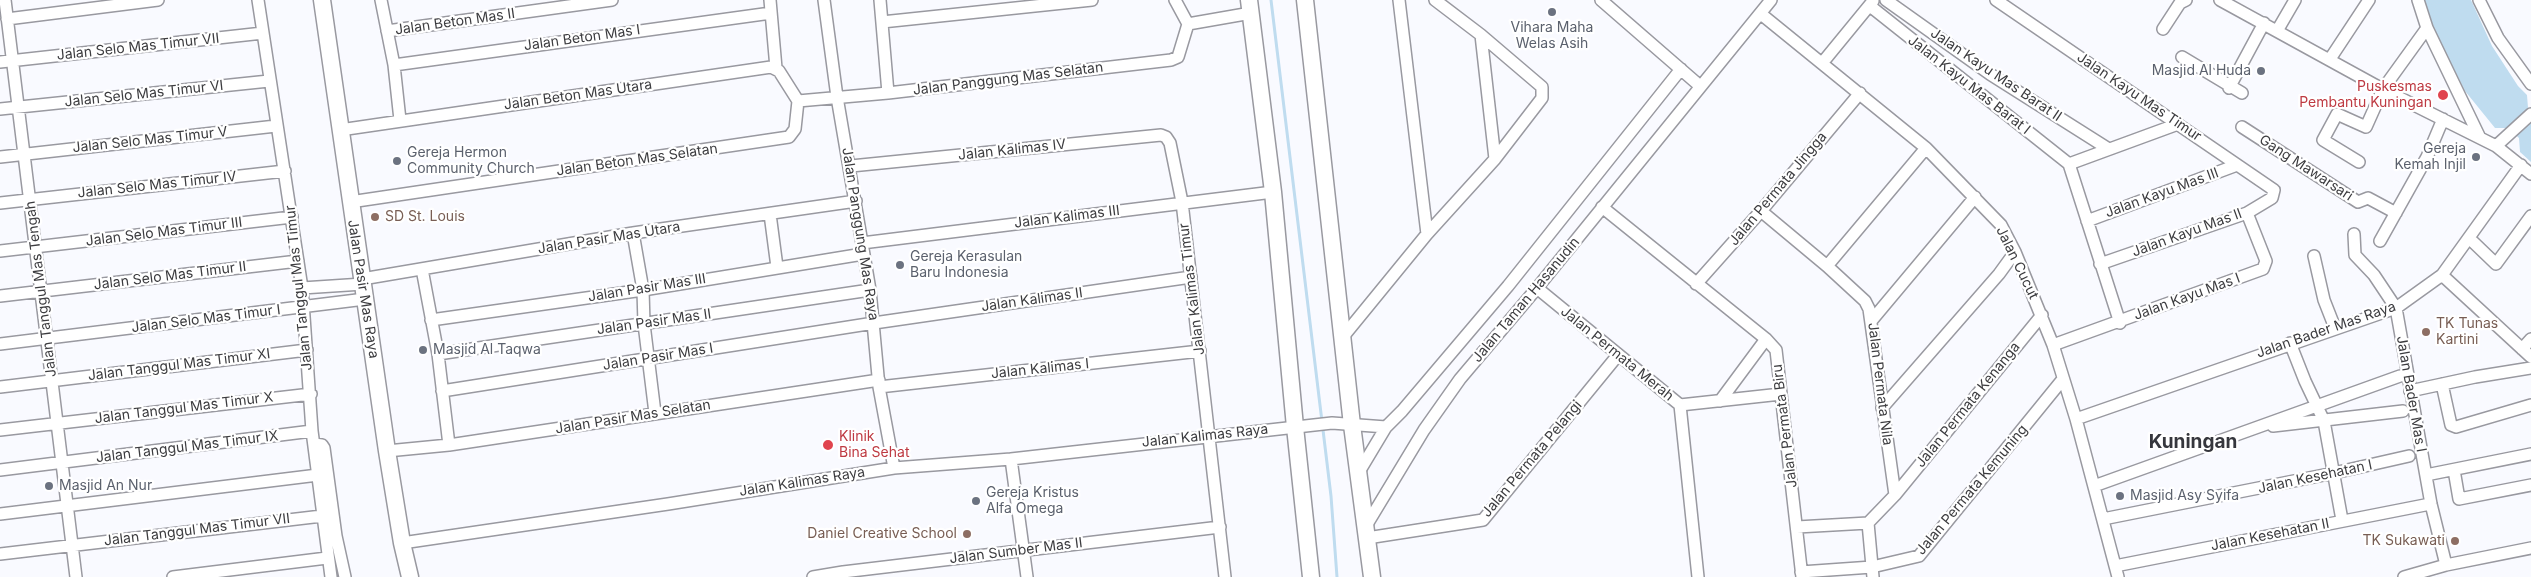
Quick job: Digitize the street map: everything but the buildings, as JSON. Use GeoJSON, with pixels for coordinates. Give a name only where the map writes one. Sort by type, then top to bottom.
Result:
{"type":"FeatureCollection","features":[{"type":"Feature","properties":{"kind":"street","name":"Jalan Tanggul Mas Tengah"},"geometry":{"type":"LineString","coordinates":[[5,0],[11,19]]}},
{"type":"Feature","properties":{"kind":"street"},"geometry":{"type":"LineString","coordinates":[[0,1],[5,0]]}},
{"type":"Feature","properties":{"kind":"street","name":"Jalan Tanggul Mas Tengah"},"geometry":{"type":"LineString","coordinates":[[12,0],[11,19],[70,506],[82,577]]}},
{"type":"Feature","properties":{"kind":"street"},"geometry":{"type":"LineString","coordinates":[[11,19],[158,0]]}},
{"type":"Feature","properties":{"kind":"street","name":"Jalan Tanggul Mas Timur"},"geometry":{"type":"LineString","coordinates":[[258,0],[302,288],[311,394],[312,431],[322,516],[330,537],[327,558],[331,577]]}},
{"type":"Feature","properties":{"kind":"street","name":"Jalan Pasir Mas Raya"},"geometry":{"type":"LineString","coordinates":[[322,0],[387,451],[402,543],[410,577]]}},
{"type":"Feature","properties":{"kind":"street"},"geometry":{"type":"LineString","coordinates":[[381,0],[394,65],[400,120]]}},
{"type":"Feature","properties":{"kind":"street","name":"Jalan Beton Mas II"},"geometry":{"type":"LineString","coordinates":[[387,31],[612,0]]}},
{"type":"Feature","properties":{"kind":"street"},"geometry":{"type":"LineString","coordinates":[[770,0],[776,68],[798,101],[838,97]]}},
{"type":"Feature","properties":{"kind":"street","name":"Jalan Panggung Mas Raya"},"geometry":{"type":"LineString","coordinates":[[824,0],[870,290],[879,384],[894,468]]}},
{"type":"Feature","properties":{"kind":"street"},"geometry":{"type":"LineString","coordinates":[[880,0],[888,93]]}},
{"type":"Feature","properties":{"kind":"street"},"geometry":{"type":"LineString","coordinates":[[882,22],[1092,0]]}},
{"type":"Feature","properties":{"kind":"street"},"geometry":{"type":"LineString","coordinates":[[1175,0],[1188,24],[1250,7],[1301,426],[1311,577]]}},
{"type":"Feature","properties":{"kind":"street"},"geometry":{"type":"LineString","coordinates":[[1305,0],[1352,425],[1372,577]]}},
{"type":"Feature","properties":{"kind":"street"},"geometry":{"type":"LineString","coordinates":[[1399,0],[1427,234]]}},
{"type":"Feature","properties":{"kind":"street"},"geometry":{"type":"LineString","coordinates":[[1342,338],[1427,234],[1495,159],[1542,98],[1544,92],[1542,87],[1481,35],[1435,0]]}},
{"type":"Feature","properties":{"kind":"street"},"geometry":{"type":"LineString","coordinates":[[1601,0],[1700,86]]}},
{"type":"Feature","properties":{"kind":"street","name":"Jalan Taman Hasanudin"},"geometry":{"type":"LineString","coordinates":[[1366,532],[1424,430],[1460,379],[1537,288],[1771,0]]}},
{"type":"Feature","properties":{"kind":"street","name":"Jalan Kayu Mas Barat II"},"geometry":{"type":"LineString","coordinates":[[1886,0],[1990,74],[2107,148]]}},
{"type":"Feature","properties":{"kind":"street","name":"Jalan Kayu Mas Timur"},"geometry":{"type":"LineString","coordinates":[[1996,0],[2274,190],[2272,198]]}},
{"type":"Feature","properties":{"kind":"street"},"geometry":{"type":"LineString","coordinates":[[2163,29],[2180,3],[2186,0]]}},
{"type":"Feature","properties":{"kind":"street"},"geometry":{"type":"LineString","coordinates":[[2220,0],[2383,89],[2496,146],[2531,174]]}},
{"type":"Feature","properties":{"kind":"street"},"geometry":{"type":"LineString","coordinates":[[2278,31],[2295,0]]}},
{"type":"Feature","properties":{"kind":"street"},"geometry":{"type":"LineString","coordinates":[[2330,59],[2369,0]]}},
{"type":"Feature","properties":{"kind":"street"},"geometry":{"type":"LineString","coordinates":[[2418,0],[2427,28],[2480,138]]}},
{"type":"Feature","properties":{"kind":"street"},"geometry":{"type":"LineString","coordinates":[[2479,0],[2498,38],[2531,84]]}},
{"type":"Feature","properties":{"kind":"street"},"geometry":{"type":"LineString","coordinates":[[1823,62],[1872,3]]}},
{"type":"Feature","properties":{"kind":"street","name":"Jalan Kayu Mas Barat I"},"geometry":{"type":"LineString","coordinates":[[1872,3],[2069,164]]}},
{"type":"Feature","properties":{"kind":"street","name":"Jalan Beton Mas I"},"geometry":{"type":"LineString","coordinates":[[394,65],[771,13]]}},
{"type":"Feature","properties":{"kind":"street","name":"Jalan Cucut"},"geometry":{"type":"LineString","coordinates":[[1761,14],[1860,92],[1926,148],[2001,225],[2015,252],[2054,346],[2076,418],[2117,572]]}},
{"type":"Feature","properties":{"kind":"street"},"geometry":{"type":"LineString","coordinates":[[2229,87],[2264,23]]}},
{"type":"Feature","properties":{"kind":"street","name":"Jalan Panggung Mas Selatan"},"geometry":{"type":"LineString","coordinates":[[838,97],[888,93],[1171,60],[1178,57],[1188,24]]}},
{"type":"Feature","properties":{"kind":"street"},"geometry":{"type":"LineString","coordinates":[[2359,162],[2324,142],[2324,138],[2338,113],[2366,127],[2383,89],[2427,28]]}},
{"type":"Feature","properties":{"kind":"street","name":"Jalan Selo Mas Timur VII"},"geometry":{"type":"LineString","coordinates":[[0,62],[263,33]]}},
{"type":"Feature","properties":{"kind":"street"},"geometry":{"type":"LineString","coordinates":[[1481,35],[1495,159]]}},
{"type":"Feature","properties":{"kind":"street"},"geometry":{"type":"LineString","coordinates":[[2182,57],[2229,87],[2242,93]]}},
{"type":"Feature","properties":{"kind":"street","name":"Jalan Beton Mas Utara"},"geometry":{"type":"LineString","coordinates":[[340,130],[776,68]]}},
{"type":"Feature","properties":{"kind":"street","name":"Jalan Taman Hasanudin"},"geometry":{"type":"LineString","coordinates":[[1359,472],[1386,427],[1402,412],[1508,286],[1681,69]]}},
{"type":"Feature","properties":{"kind":"street","name":"Jalan Selo Mas Timur VI"},"geometry":{"type":"LineString","coordinates":[[0,109],[270,81]]}},
{"type":"Feature","properties":{"kind":"street","name":"Jalan Permata Jingga"},"geometry":{"type":"LineString","coordinates":[[1696,284],[1860,92]]}},
{"type":"Feature","properties":{"kind":"street","name":"Jalan Beton Mas Selatan"},"geometry":{"type":"LineString","coordinates":[[350,202],[789,137],[795,129],[798,101]]}},
{"type":"Feature","properties":{"kind":"street"},"geometry":{"type":"LineString","coordinates":[[2496,146],[2531,114]]}},
{"type":"Feature","properties":{"kind":"street"},"geometry":{"type":"LineString","coordinates":[[2380,241],[2427,157],[2443,119]]}},
{"type":"Feature","properties":{"kind":"street"},"geometry":{"type":"LineString","coordinates":[[2120,322],[2069,164],[2107,148],[2178,124]]}},
{"type":"Feature","properties":{"kind":"street","name":"Jalan Selo Mas Timur V"},"geometry":{"type":"LineString","coordinates":[[0,157],[276,126]]}},
{"type":"Feature","properties":{"kind":"street","name":"Gang Mawarsari"},"geometry":{"type":"LineString","coordinates":[[2242,127],[2358,202],[2368,198],[2396,214]]}},
{"type":"Feature","properties":{"kind":"street","name":"Jalan Kalimas IV"},"geometry":{"type":"LineString","coordinates":[[851,166],[1162,134],[1170,143]]}},
{"type":"Feature","properties":{"kind":"street","name":"Jalan Kalimas Timur"},"geometry":{"type":"LineString","coordinates":[[1170,143],[1182,202],[1225,577]]}},
{"type":"Feature","properties":{"kind":"street"},"geometry":{"type":"LineString","coordinates":[[1827,266],[1926,148]]}},
{"type":"Feature","properties":{"kind":"street","name":"Jalan Kayu Mas III"},"geometry":{"type":"LineString","coordinates":[[2087,221],[2237,165]]}},
{"type":"Feature","properties":{"kind":"street","name":"Jalan Bader Mas Raya"},"geometry":{"type":"LineString","coordinates":[[2076,418],[2396,308],[2442,275],[2470,239],[2521,165]]}},
{"type":"Feature","properties":{"kind":"street","name":"Jalan Selo Mas Timur IV"},"geometry":{"type":"LineString","coordinates":[[0,203],[285,171]]}},
{"type":"Feature","properties":{"kind":"street","name":"Jalan Kalimas III"},"geometry":{"type":"LineString","coordinates":[[862,248],[1182,202],[1273,192]]}},
{"type":"Feature","properties":{"kind":"street"},"geometry":{"type":"LineString","coordinates":[[1872,320],[1975,197]]}},
{"type":"Feature","properties":{"kind":"street","name":"Jalan Kayu Mas II"},"geometry":{"type":"LineString","coordinates":[[2100,264],[2247,213],[2272,198]]}},
{"type":"Feature","properties":{"kind":"street","name":"Jalan Pasir Mas Utara"},"geometry":{"type":"LineString","coordinates":[[363,287],[422,269],[633,234],[856,201]]}},
{"type":"Feature","properties":{"kind":"street","name":"Jalan Permata Biru"},"geometry":{"type":"LineString","coordinates":[[1602,207],[1766,339],[1776,350],[1802,574]]}},
{"type":"Feature","properties":{"kind":"street","name":"Jalan Permata Nila"},"geometry":{"type":"LineString","coordinates":[[1761,210],[1865,301],[1872,320],[1894,495]]}},
{"type":"Feature","properties":{"kind":"street","name":"Jalan Kayu Mas I"},"geometry":{"type":"LineString","coordinates":[[2054,346],[2263,269],[2266,261],[2247,213]]}},
{"type":"Feature","properties":{"kind":"street"},"geometry":{"type":"LineString","coordinates":[[770,214],[777,267]]}},
{"type":"Feature","properties":{"kind":"street"},"geometry":{"type":"LineString","coordinates":[[2470,239],[2496,264],[2531,216]]}},
{"type":"Feature","properties":{"kind":"street","name":"Jalan Selo Mas Timur III"},"geometry":{"type":"LineString","coordinates":[[0,251],[292,217]]}},
{"type":"Feature","properties":{"kind":"street"},"geometry":{"type":"LineString","coordinates":[[633,234],[643,290],[644,324],[656,413]]}},
{"type":"Feature","properties":{"kind":"street","name":"Jalan Bader Mas I"},"geometry":{"type":"LineString","coordinates":[[2354,234],[2355,255],[2374,275],[2396,308],[2426,475],[2446,565]]}},
{"type":"Feature","properties":{"kind":"street","name":"Jalan Pasir Mas III"},"geometry":{"type":"LineString","coordinates":[[431,320],[643,290],[777,267],[862,248]]}},
{"type":"Feature","properties":{"kind":"street"},"geometry":{"type":"LineString","coordinates":[[1882,408],[1999,274],[2015,252]]}},
{"type":"Feature","properties":{"kind":"street"},"geometry":{"type":"LineString","coordinates":[[2314,256],[2324,300],[2335,328]]}},
{"type":"Feature","properties":{"kind":"street","name":"Jalan Selo Mas Timur II"},"geometry":{"type":"LineString","coordinates":[[0,296],[298,261]]}},
{"type":"Feature","properties":{"kind":"street"},"geometry":{"type":"LineString","coordinates":[[422,269],[438,354],[449,445]]}},
{"type":"Feature","properties":{"kind":"street"},"geometry":{"type":"LineString","coordinates":[[2442,275],[2531,357]]}},
{"type":"Feature","properties":{"kind":"street","name":"Jalan Kalimas II"},"geometry":{"type":"LineString","coordinates":[[874,323],[1191,277]]}},
{"type":"Feature","properties":{"kind":"street"},"geometry":{"type":"LineString","coordinates":[[302,288],[363,287]]}},
{"type":"Feature","properties":{"kind":"street","name":"Jalan Selo Mas Timur I"},"geometry":{"type":"LineString","coordinates":[[0,344],[304,306],[363,287]]}},
{"type":"Feature","properties":{"kind":"street","name":"Jalan Permata Merah"},"geometry":{"type":"LineString","coordinates":[[1537,288],[1680,405],[1698,577]]}},
{"type":"Feature","properties":{"kind":"street","name":"Jalan Pasir Mas II"},"geometry":{"type":"LineString","coordinates":[[438,354],[870,290]]}},
{"type":"Feature","properties":{"kind":"street","name":"Jalan Permata Kenanga"},"geometry":{"type":"LineString","coordinates":[[1894,495],[2042,315]]}},
{"type":"Feature","properties":{"kind":"street","name":"Jalan Pasir Mas I"},"geometry":{"type":"LineString","coordinates":[[442,391],[874,323]]}},
{"type":"Feature","properties":{"kind":"street"},"geometry":{"type":"LineString","coordinates":[[1720,401],[1766,339]]}},
{"type":"Feature","properties":{"kind":"street"},"geometry":{"type":"LineString","coordinates":[[2522,348],[2531,339]]}},
{"type":"Feature","properties":{"kind":"street"},"geometry":{"type":"LineString","coordinates":[[2290,343],[2324,421],[2342,520]]}},
{"type":"Feature","properties":{"kind":"street","name":"Jalan Tanggul Mas Timur XI"},"geometry":{"type":"LineString","coordinates":[[0,386],[307,350]]}},
{"type":"Feature","properties":{"kind":"street","name":"Jalan Kalimas I"},"geometry":{"type":"LineString","coordinates":[[879,384],[1200,351]]}},
{"type":"Feature","properties":{"kind":"street","name":"Jalan Permata Pelangi"},"geometry":{"type":"LineString","coordinates":[[1366,532],[1483,520],[1618,355]]}},
{"type":"Feature","properties":{"kind":"street"},"geometry":{"type":"LineString","coordinates":[[2410,391],[2531,368]]}},
{"type":"Feature","properties":{"kind":"street"},"geometry":{"type":"LineString","coordinates":[[2094,486],[2400,376]]}},
{"type":"Feature","properties":{"kind":"street","name":"Jalan Permata Kemuning"},"geometry":{"type":"LineString","coordinates":[[1802,574],[1872,572],[1919,556],[2063,379]]}},
{"type":"Feature","properties":{"kind":"street","name":"Jalan Pasir Mas Selatan"},"geometry":{"type":"LineString","coordinates":[[387,451],[449,445],[656,413],[879,384]]}},
{"type":"Feature","properties":{"kind":"street"},"geometry":{"type":"LineString","coordinates":[[2442,384],[2451,425],[2456,428],[2531,405]]}},
{"type":"Feature","properties":{"kind":"street","name":"Jalan Tanggul Mas Timur X"},"geometry":{"type":"LineString","coordinates":[[0,430],[311,394]]}},
{"type":"Feature","properties":{"kind":"street"},"geometry":{"type":"LineString","coordinates":[[1680,405],[1781,394]]}},
{"type":"Feature","properties":{"kind":"street"},"geometry":{"type":"LineString","coordinates":[[2255,428],[2403,411]]}},
{"type":"Feature","properties":{"kind":"street","name":"Jalan Kalimas Raya"},"geometry":{"type":"LineString","coordinates":[[402,543],[668,504],[894,468],[1011,459],[1332,423],[1386,427]]}},
{"type":"Feature","properties":{"kind":"street","name":"Jalan Tanggul Mas Timur IX"},"geometry":{"type":"LineString","coordinates":[[0,470],[312,431]]}},
{"type":"Feature","properties":{"kind":"street"},"geometry":{"type":"LineString","coordinates":[[314,444],[322,445],[324,448],[330,537],[345,577]]}},
{"type":"Feature","properties":{"kind":"street"},"geometry":{"type":"LineString","coordinates":[[2426,475],[2531,454]]}},
{"type":"Feature","properties":{"kind":"street","name":"Jalan Kesehatan I"},"geometry":{"type":"LineString","coordinates":[[2103,519],[2334,474],[2409,456]]}},
{"type":"Feature","properties":{"kind":"street"},"geometry":{"type":"LineString","coordinates":[[1011,459],[1025,550],[1027,577]]}},
{"type":"Feature","properties":{"kind":"street"},"geometry":{"type":"LineString","coordinates":[[2454,470],[2459,499],[2531,485]]}},
{"type":"Feature","properties":{"kind":"street"},"geometry":{"type":"LineString","coordinates":[[0,514],[318,475]]}},
{"type":"Feature","properties":{"kind":"street"},"geometry":{"type":"LineString","coordinates":[[1797,527],[1868,523],[1894,495]]}},
{"type":"Feature","properties":{"kind":"street","name":"Jalan Kesehatan II"},"geometry":{"type":"LineString","coordinates":[[2117,572],[2342,520],[2425,505]]}},
{"type":"Feature","properties":{"kind":"street","name":"Jalan Tanggul Mas Timur VII"},"geometry":{"type":"LineString","coordinates":[[0,554],[322,516]]}},
{"type":"Feature","properties":{"kind":"street"},"geometry":{"type":"LineString","coordinates":[[1868,523],[1872,572]]}},
{"type":"Feature","properties":{"kind":"street","name":"Jalan Sumber Mas II"},"geometry":{"type":"LineString","coordinates":[[813,577],[1220,527]]}},
{"type":"Feature","properties":{"kind":"street","name":"Jalan Tanggul Mas Tengah"},"geometry":{"type":"LineString","coordinates":[[75,544],[76,577]]}},
{"type":"Feature","properties":{"kind":"street"},"geometry":{"type":"LineString","coordinates":[[2404,577],[2446,565],[2531,548]]}},
{"type":"Feature","properties":{"kind":"street"},"geometry":{"type":"LineString","coordinates":[[173,577],[327,558]]}},
{"type":"Feature","properties":{"kind":"water"},"geometry":{"type":"Polygon","coordinates":[[[2423,0],[2471,0],[2492,46],[2518,86],[2527,95],[2528,108],[2531,112],[2531,162],[2520,152],[2519,138],[2508,128],[2495,128],[2465,91],[2430,22],[2423,0]]]}},
{"type":"Feature","properties":{"kind":"waterway"},"geometry":{"type":"LineString","coordinates":[[1271,0],[1331,496],[1337,577]]}},
{"type":"Feature","properties":{"kind":"place","name":"Vihara Maha Welas Asih"},"geometry":{"type":"Point","coordinates":[1552,12]}},
{"type":"Feature","properties":{"kind":"place","name":"Masjid Al Huda"},"geometry":{"type":"Point","coordinates":[2261,71]}},
{"type":"Feature","properties":{"kind":"place","name":"Puskesmas Pembantu Kuningan"},"geometry":{"type":"Point","coordinates":[2443,95]}},
{"type":"Feature","properties":{"kind":"place","name":"Gereja Kemah Injil"},"geometry":{"type":"Point","coordinates":[2476,157]}},
{"type":"Feature","properties":{"kind":"place","name":"Gereja Hermon Community Church"},"geometry":{"type":"Point","coordinates":[397,161]}},
{"type":"Feature","properties":{"kind":"place","name":"SD St. Louis"},"geometry":{"type":"Point","coordinates":[375,217]}},
{"type":"Feature","properties":{"kind":"place","name":"Gereja Kerasulan Baru Indonesia"},"geometry":{"type":"Point","coordinates":[900,265]}},
{"type":"Feature","properties":{"kind":"place","name":"TK Tunas Kartini"},"geometry":{"type":"Point","coordinates":[2426,332]}},
{"type":"Feature","properties":{"kind":"place","name":"Masjid Al Taqwa"},"geometry":{"type":"Point","coordinates":[423,350]}},
{"type":"Feature","properties":{"kind":"place","name":"Klinik Bina Sehat"},"geometry":{"type":"Point","coordinates":[828,445]}},
{"type":"Feature","properties":{"kind":"place","name":"Masjid An Nur"},"geometry":{"type":"Point","coordinates":[49,486]}},
{"type":"Feature","properties":{"kind":"place","name":"Masjid Asy Syifa"},"geometry":{"type":"Point","coordinates":[2120,496]}},
{"type":"Feature","properties":{"kind":"place","name":"Gereja Kristus Alfa Omega"},"geometry":{"type":"Point","coordinates":[976,501]}},
{"type":"Feature","properties":{"kind":"place","name":"Daniel Creative School"},"geometry":{"type":"Point","coordinates":[967,534]}},
{"type":"Feature","properties":{"kind":"place","name":"TK Sukawati"},"geometry":{"type":"Point","coordinates":[2455,541]}},
{"type":"Feature","properties":{"kind":"district","name":"Kuningan"},"geometry":{"type":"Point","coordinates":[2193,442]}}]}
